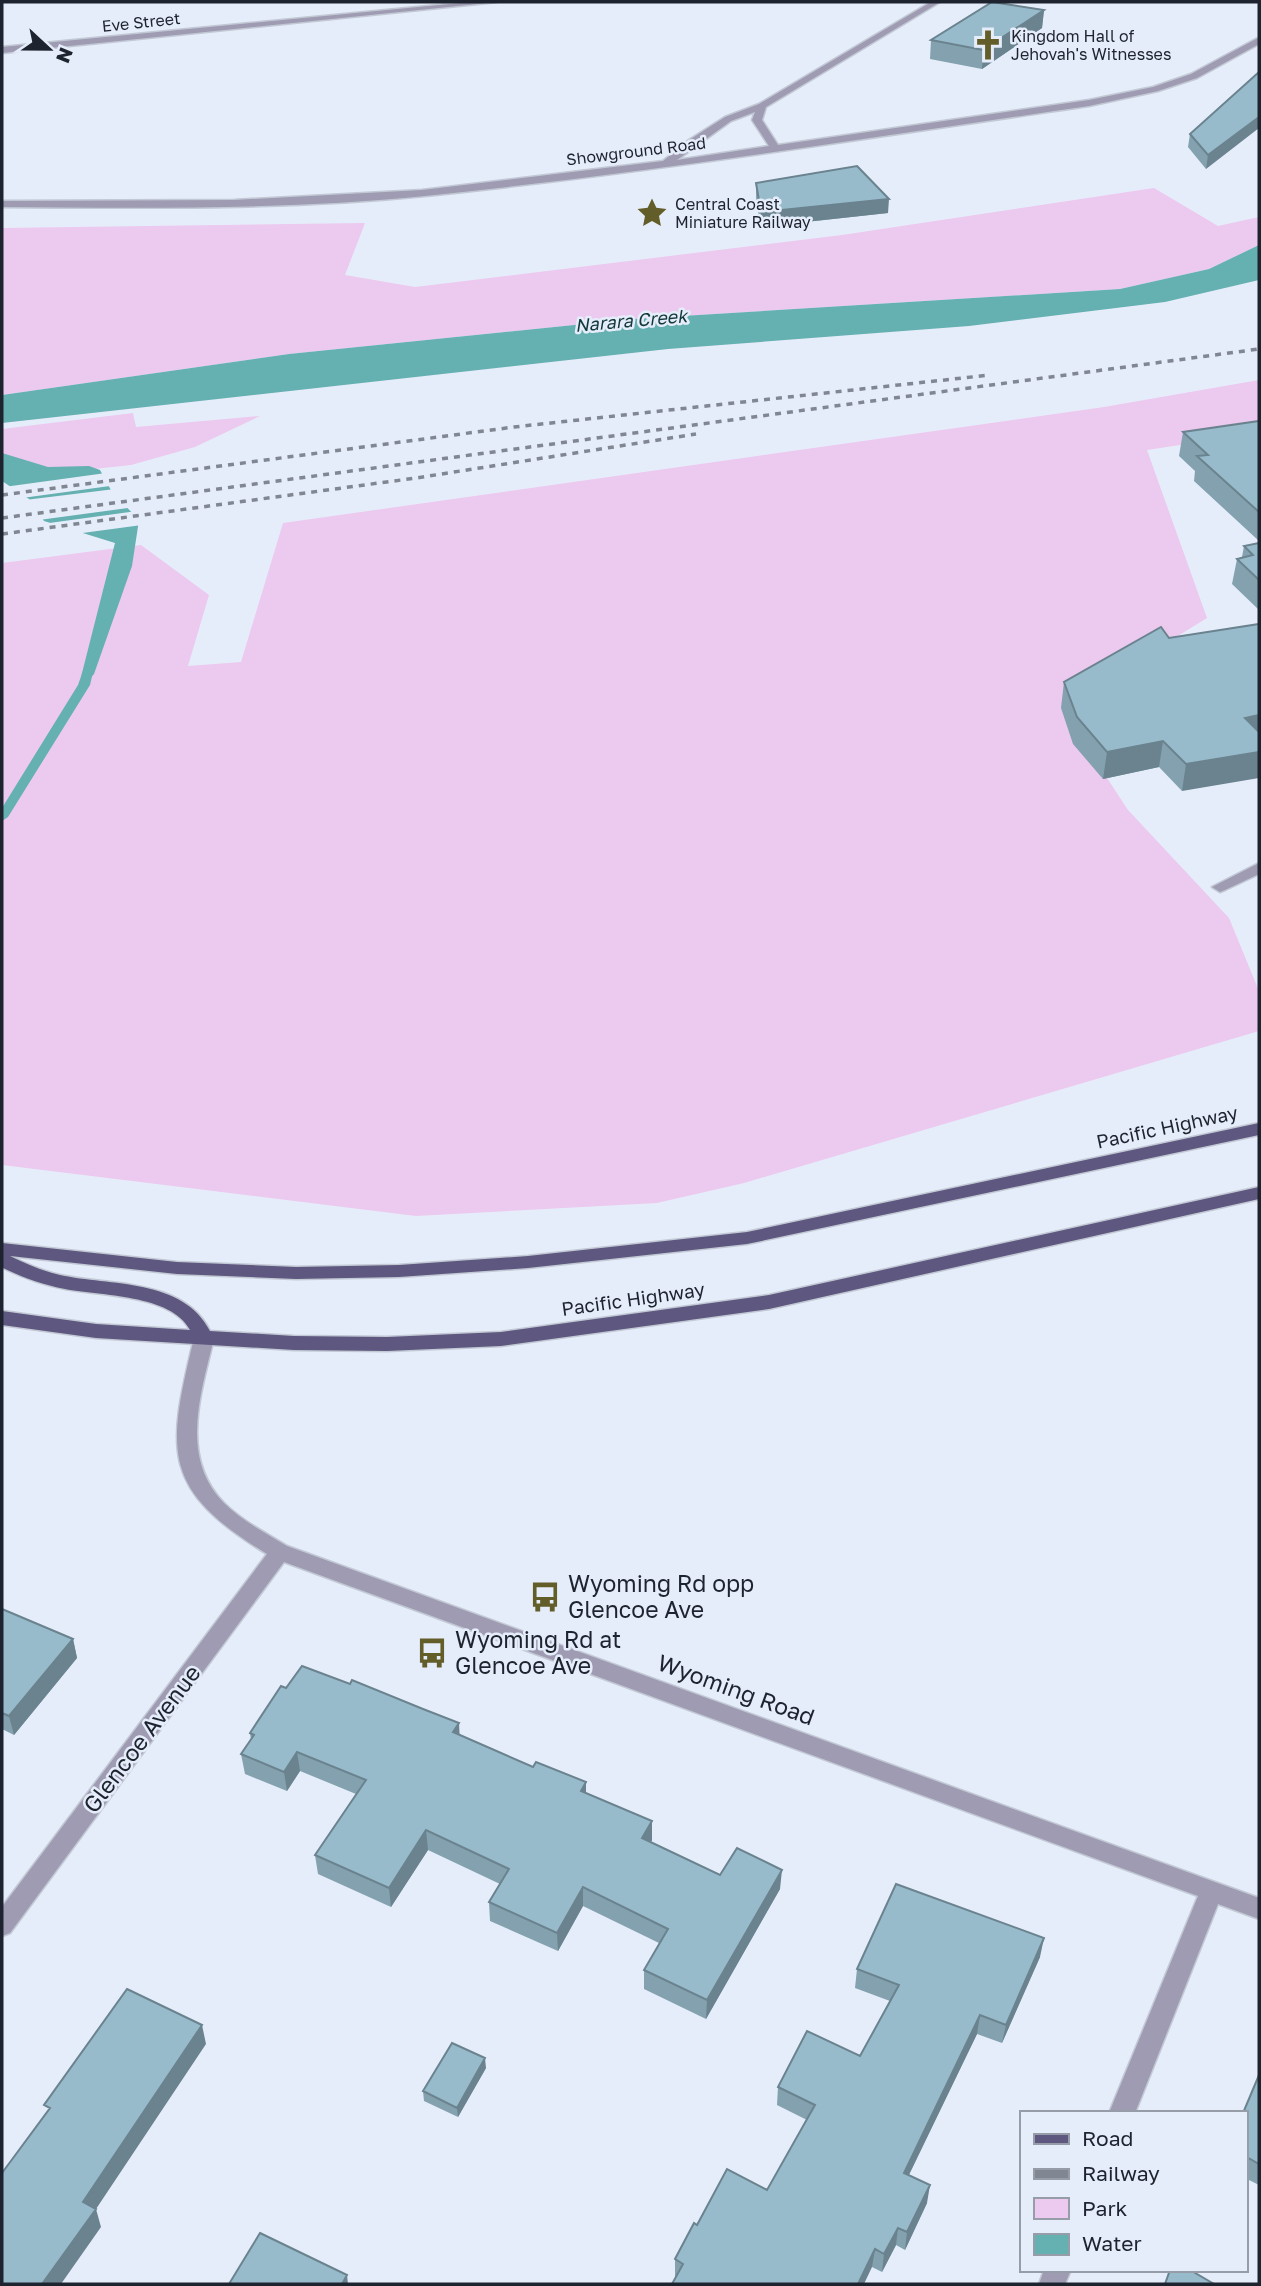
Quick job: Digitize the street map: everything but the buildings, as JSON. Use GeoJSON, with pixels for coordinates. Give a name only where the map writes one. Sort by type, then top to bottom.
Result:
{"type":"FeatureCollection","features":[{"type":"Feature","properties":{"kind":"main road","name":"Pacific Highway"},"geometry":{"type":"LineString","coordinates":[[2,1249],[177,1268],[296,1273],[399,1271],[528,1262],[747,1238],[1259,1129]]}},
{"type":"Feature","properties":{"kind":"main road","name":"Pacific Highway"},"geometry":{"type":"LineString","coordinates":[[2,1318],[96,1331],[294,1343],[400,1344],[501,1339],[769,1302],[1259,1193]]}},
{"type":"Feature","properties":{"kind":"main road"},"geometry":{"type":"LineString","coordinates":[[2,1260],[60,1281],[138,1293],[170,1303],[195,1319],[204,1338]]}},
{"type":"Feature","properties":{"kind":"street","name":"Eve Street"},"geometry":{"type":"LineString","coordinates":[[2,50],[493,2]]}},
{"type":"Feature","properties":{"kind":"street"},"geometry":{"type":"LineString","coordinates":[[666,164],[692,142],[729,119],[762,106],[936,2]]}},
{"type":"Feature","properties":{"kind":"street","name":"Showground Road"},"geometry":{"type":"LineString","coordinates":[[2,204],[234,202],[422,193],[666,164],[1089,103],[1155,89],[1194,76],[1259,41]]}},
{"type":"Feature","properties":{"kind":"street"},"geometry":{"type":"LineString","coordinates":[[762,106],[757,120],[775,148]]}},
{"type":"Feature","properties":{"kind":"street"},"geometry":{"type":"LineString","coordinates":[[1220,887],[1259,868]]}},
{"type":"Feature","properties":{"kind":"street","name":"Wyoming Road"},"geometry":{"type":"LineString","coordinates":[[204,1338],[185,1428],[185,1444],[192,1475],[206,1499],[219,1511],[280,1552],[1259,1908]]}},
{"type":"Feature","properties":{"kind":"street","name":"Glencoe Avenue"},"geometry":{"type":"LineString","coordinates":[[2,1925],[280,1552]]}},
{"type":"Feature","properties":{"kind":"street"},"geometry":{"type":"LineString","coordinates":[[1123,2111],[1212,1891]]}},
{"type":"Feature","properties":{"kind":"green space"},"geometry":{"type":"Polygon","coordinates":[[[1154,188],[1218,226],[1259,217],[1259,245],[1209,269],[1120,289],[633,319],[289,354],[2,395],[2,228],[365,223],[345,275],[415,287],[842,235],[1154,188]]]}},
{"type":"Feature","properties":{"kind":"green space"},"geometry":{"type":"Polygon","coordinates":[[[1259,380],[1259,433],[1147,450],[1207,618],[1061,708],[1128,810],[1229,918],[1259,991],[1259,1031],[744,1183],[657,1203],[416,1216],[2,1165],[2,563],[141,545],[209,595],[188,666],[241,662],[283,523],[1104,407],[1259,380]]]}},
{"type":"Feature","properties":{"kind":"green space"},"geometry":{"type":"Polygon","coordinates":[[[133,413],[136,427],[260,416],[195,447],[131,465],[2,479],[2,429],[133,413]]]}},
{"type":"Feature","properties":{"kind":"water","name":"Narara Creek"},"geometry":{"type":"Polygon","coordinates":[[[1259,245],[1259,280],[1165,302],[969,326],[668,349],[2,423],[2,395],[289,354],[633,319],[1120,289],[1209,269],[1259,245]]]}},
{"type":"Feature","properties":{"kind":"water"},"geometry":{"type":"Polygon","coordinates":[[[2,453],[48,467],[89,466],[100,470],[112,492],[139,520],[132,566],[94,674],[84,685],[81,677],[115,543],[44,521],[29,499],[2,481],[2,453]]]}},
{"type":"Feature","properties":{"kind":"pier"},"geometry":{"type":"Polygon","coordinates":[[[106,473],[110,486],[22,498],[4,487],[106,473]]]}},
{"type":"Feature","properties":{"kind":"pier"},"geometry":{"type":"Polygon","coordinates":[[[115,489],[128,508],[39,520],[25,500],[115,489]]]}},
{"type":"Feature","properties":{"kind":"pier"},"geometry":{"type":"Polygon","coordinates":[[[137,511],[142,525],[75,534],[42,524],[137,511]]]}},
{"type":"Feature","properties":{"kind":"waterway"},"geometry":{"type":"LineString","coordinates":[[2,817],[84,685],[89,668]]}},
{"type":"Feature","properties":{"kind":"railway"},"geometry":{"type":"LineString","coordinates":[[2,518],[1259,349]]}},
{"type":"Feature","properties":{"kind":"railway"},"geometry":{"type":"LineString","coordinates":[[2,495],[514,427],[990,375]]}},
{"type":"Feature","properties":{"kind":"railway"},"geometry":{"type":"LineString","coordinates":[[2,534],[416,478],[696,434]]}},
{"type":"Feature","properties":{"kind":"place","name":"Kingdom Hall of Jehovah's Witnesses"},"geometry":{"type":"Point","coordinates":[988,45]}},
{"type":"Feature","properties":{"kind":"place","name":"Central Coast Miniature Railway"},"geometry":{"type":"Point","coordinates":[652,213]}},
{"type":"Feature","properties":{"kind":"place","name":"Wyoming Rd opp Glencoe Ave"},"geometry":{"type":"Point","coordinates":[545,1597]}},
{"type":"Feature","properties":{"kind":"place","name":"Wyoming Rd at Glencoe Ave"},"geometry":{"type":"Point","coordinates":[432,1653]}}]}
